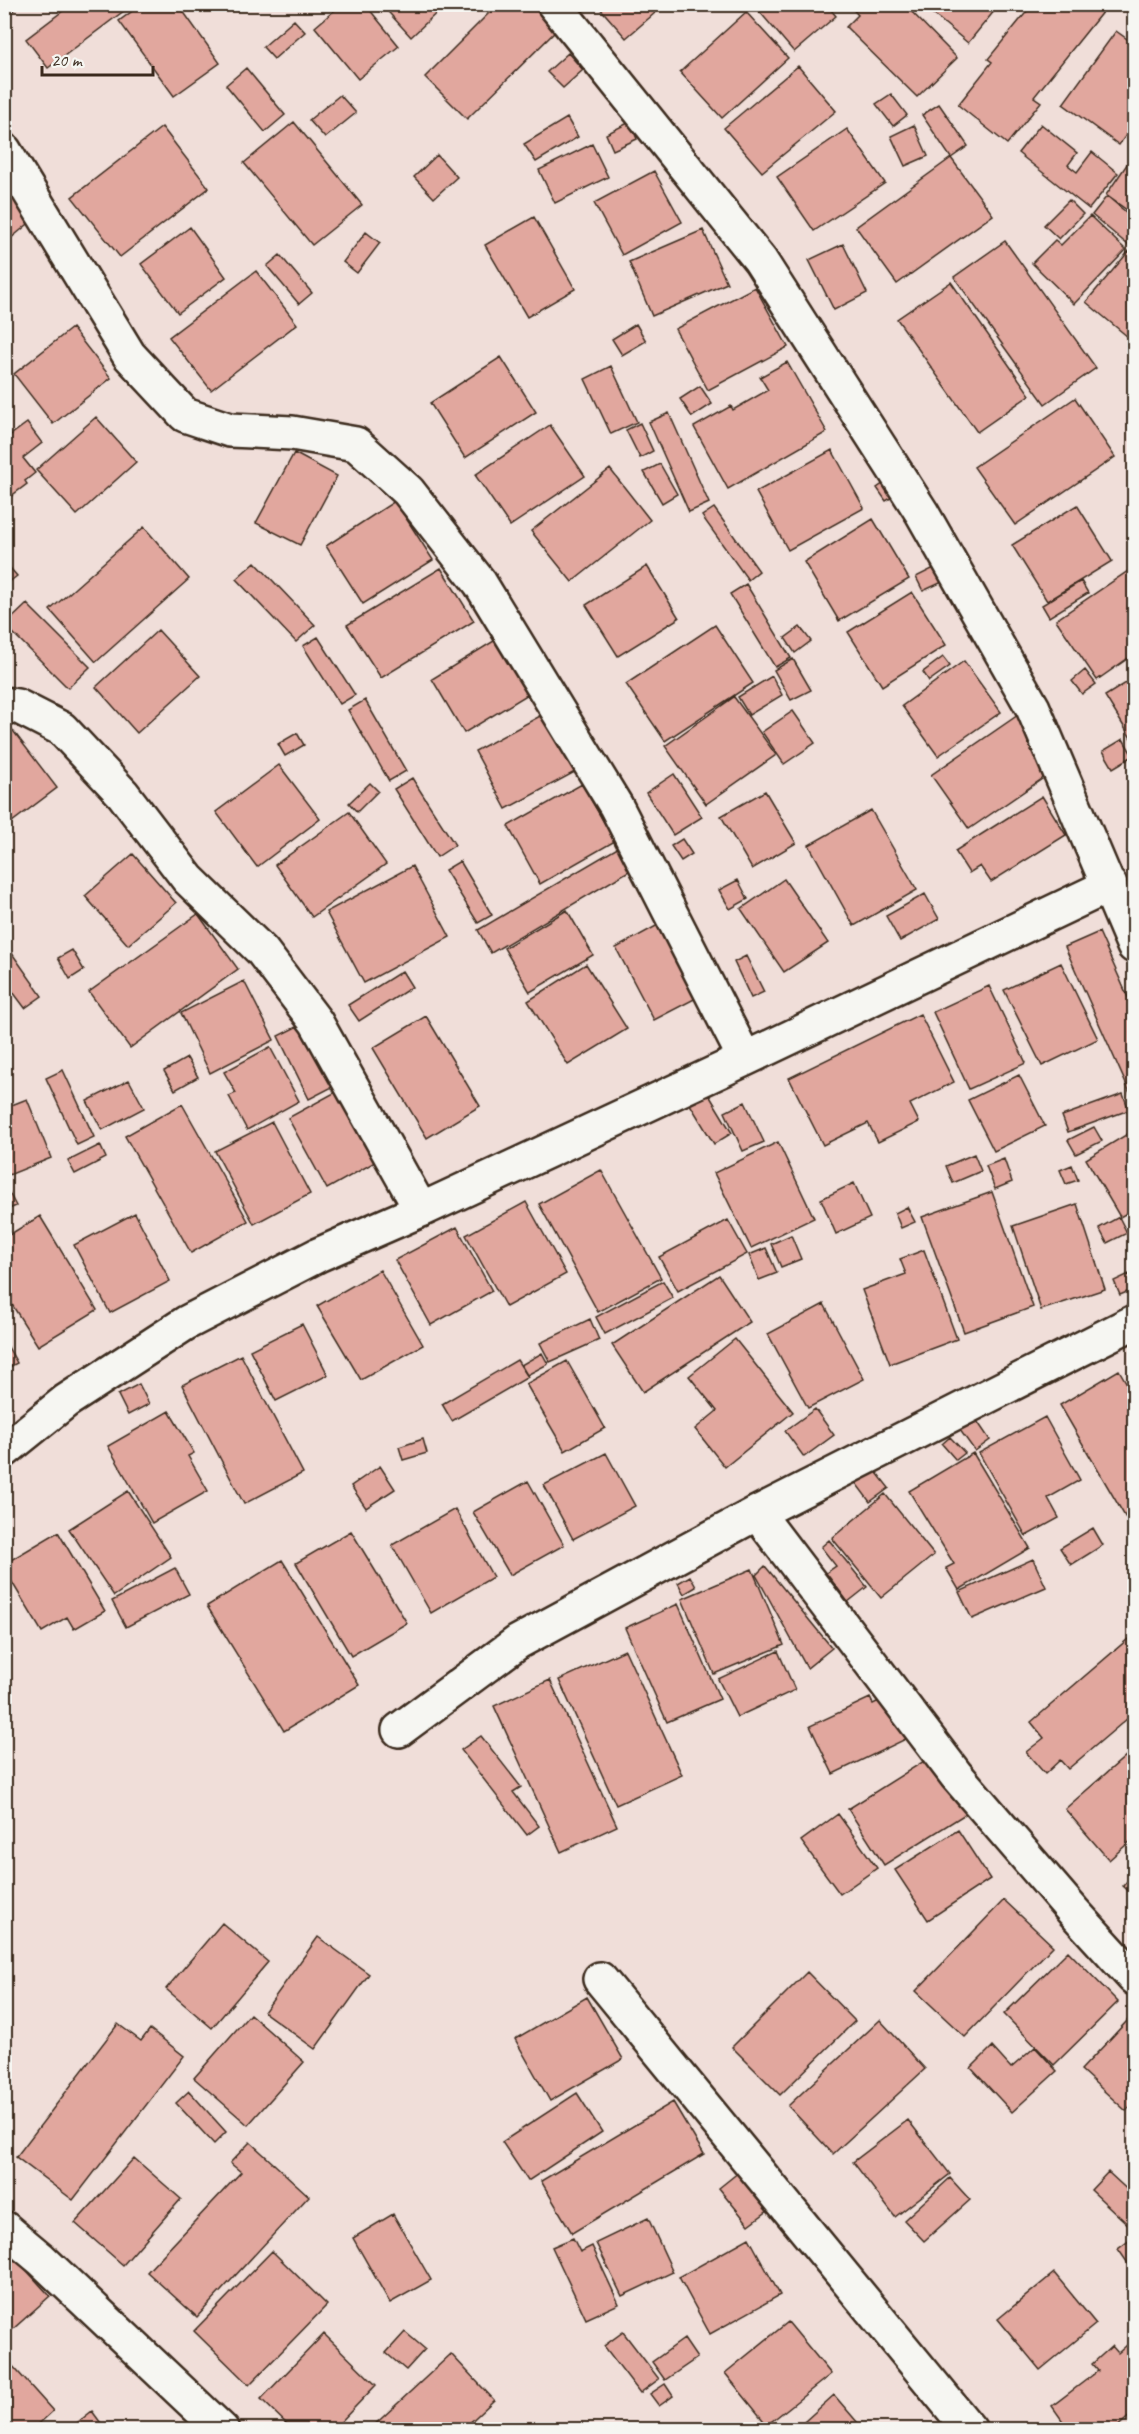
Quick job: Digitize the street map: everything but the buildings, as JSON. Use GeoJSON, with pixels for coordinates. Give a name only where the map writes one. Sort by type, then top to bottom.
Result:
{"type":"FeatureCollection","features":[{"type":"Feature","properties":{"kind":"street"},"geometry":{"type":"LineString","coordinates":[[554,4],[760,260],[922,513],[1033,708],[1134,946]]}},
{"type":"Feature","properties":{"kind":"street"},"geometry":{"type":"LineString","coordinates":[[4,150],[129,355],[185,415],[230,430],[292,434],[356,444],[408,491],[480,583],[616,806],[746,1059]]}},
{"type":"Feature","properties":{"kind":"street"},"geometry":{"type":"LineString","coordinates":[[4,704],[17,706],[62,729],[123,794],[188,879],[262,951],[316,1022],[421,1210]]}},
{"type":"Feature","properties":{"kind":"street"},"geometry":{"type":"LineString","coordinates":[[4,1451],[66,1401],[186,1323],[318,1255],[421,1210],[746,1059],[1110,885]]}},
{"type":"Feature","properties":{"kind":"street"},"geometry":{"type":"LineString","coordinates":[[399,1730],[518,1642],[757,1514],[1134,1322]]}},
{"type":"Feature","properties":{"kind":"street"},"geometry":{"type":"LineString","coordinates":[[757,1514],[956,1775],[1134,1978]]}},
{"type":"Feature","properties":{"kind":"street"},"geometry":{"type":"LineString","coordinates":[[600,1979],[969,2430]]}},
{"type":"Feature","properties":{"kind":"street"},"geometry":{"type":"LineString","coordinates":[[4,2228],[41,2259],[222,2430]]}}]}
